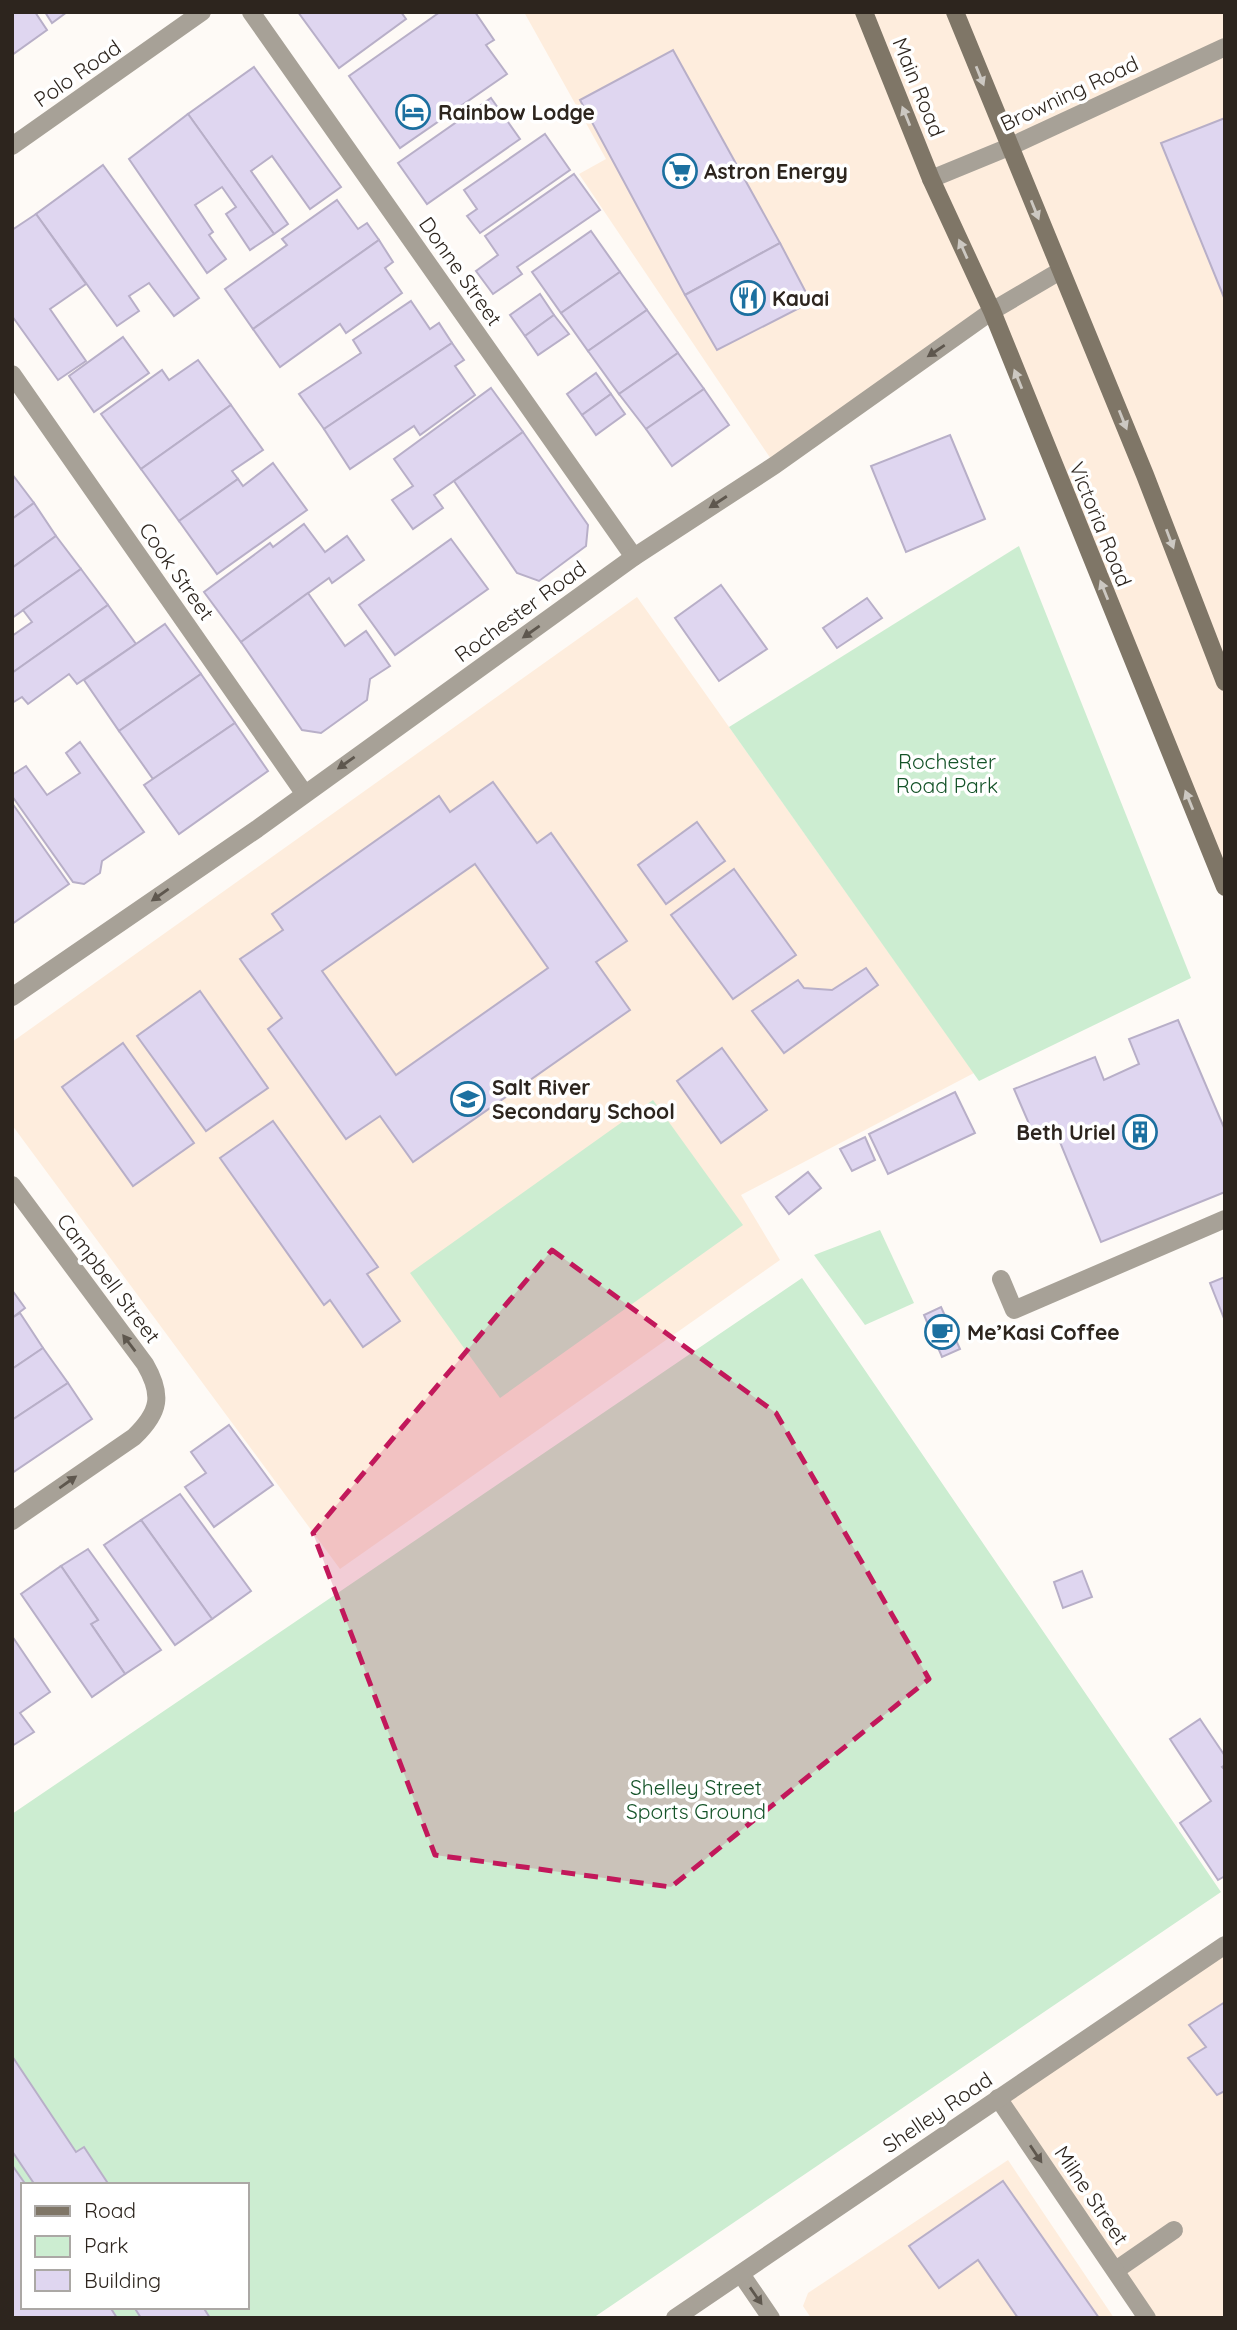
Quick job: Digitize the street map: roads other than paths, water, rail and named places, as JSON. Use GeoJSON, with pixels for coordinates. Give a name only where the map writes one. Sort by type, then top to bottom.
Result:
{"type":"FeatureCollection","features":[{"type":"Feature","properties":{"kind":"main road","name":"Main Road"},"geometry":{"type":"LineString","coordinates":[[864,12],[932,179]]}},
{"type":"Feature","properties":{"kind":"main road"},"geometry":{"type":"LineString","coordinates":[[955,12],[1145,475],[1225,682]]}},
{"type":"Feature","properties":{"kind":"main road","name":"Victoria Road"},"geometry":{"type":"LineString","coordinates":[[932,179],[992,311],[1225,887]]}},
{"type":"Feature","properties":{"kind":"street","name":"Polo Road"},"geometry":{"type":"LineString","coordinates":[[12,146],[202,12]]}},
{"type":"Feature","properties":{"kind":"street","name":"Donne Street"},"geometry":{"type":"LineString","coordinates":[[251,12],[634,557]]}},
{"type":"Feature","properties":{"kind":"street","name":"Browning Road"},"geometry":{"type":"LineString","coordinates":[[932,179],[1009,147],[1225,47]]}},
{"type":"Feature","properties":{"kind":"street","name":"Rochester Road"},"geometry":{"type":"LineString","coordinates":[[12,997],[257,829],[634,557],[775,465],[992,311],[1060,271]]}},
{"type":"Feature","properties":{"kind":"street","name":"Cook Street"},"geometry":{"type":"LineString","coordinates":[[12,374],[304,793]]}},
{"type":"Feature","properties":{"kind":"street","name":"Campbell Street"},"geometry":{"type":"LineString","coordinates":[[12,1185],[145,1364],[156,1382],[157,1403],[150,1421],[134,1437],[12,1521]]}},
{"type":"Feature","properties":{"kind":"street"},"geometry":{"type":"LineString","coordinates":[[1001,1279],[1014,1310],[1225,1219]]}},
{"type":"Feature","properties":{"kind":"street","name":"Shelley Road"},"geometry":{"type":"LineString","coordinates":[[675,2318],[1225,1945]]}},
{"type":"Feature","properties":{"kind":"street","name":"Milne Street"},"geometry":{"type":"LineString","coordinates":[[998,2098],[1147,2318]]}},
{"type":"Feature","properties":{"kind":"street"},"geometry":{"type":"LineString","coordinates":[[1116,2270],[1174,2230]]}},
{"type":"Feature","properties":{"kind":"street"},"geometry":{"type":"LineString","coordinates":[[741,2274],[771,2318]]}},
{"type":"Feature","properties":{"kind":"place","name":"Rainbow Lodge"},"geometry":{"type":"Point","coordinates":[413,112]}},
{"type":"Feature","properties":{"kind":"place","name":"Astron Energy"},"geometry":{"type":"Point","coordinates":[680,171]}},
{"type":"Feature","properties":{"kind":"place","name":"Kauai"},"geometry":{"type":"Point","coordinates":[748,298]}},
{"type":"Feature","properties":{"kind":"place","name":"Salt River Secondary School"},"geometry":{"type":"Point","coordinates":[468,1099]}},
{"type":"Feature","properties":{"kind":"place","name":"Beth Uriel"},"geometry":{"type":"Point","coordinates":[1140,1132]}},
{"type":"Feature","properties":{"kind":"place","name":"Me’Kasi Coffee"},"geometry":{"type":"Point","coordinates":[942,1332]}},
{"type":"Feature","properties":{"kind":"park label","name":"Rochester Road Park"},"geometry":{"type":"Point","coordinates":[947,773]}},
{"type":"Feature","properties":{"kind":"park label","name":"Shelley Street Sports Ground"},"geometry":{"type":"Point","coordinates":[696,1799]}}]}
